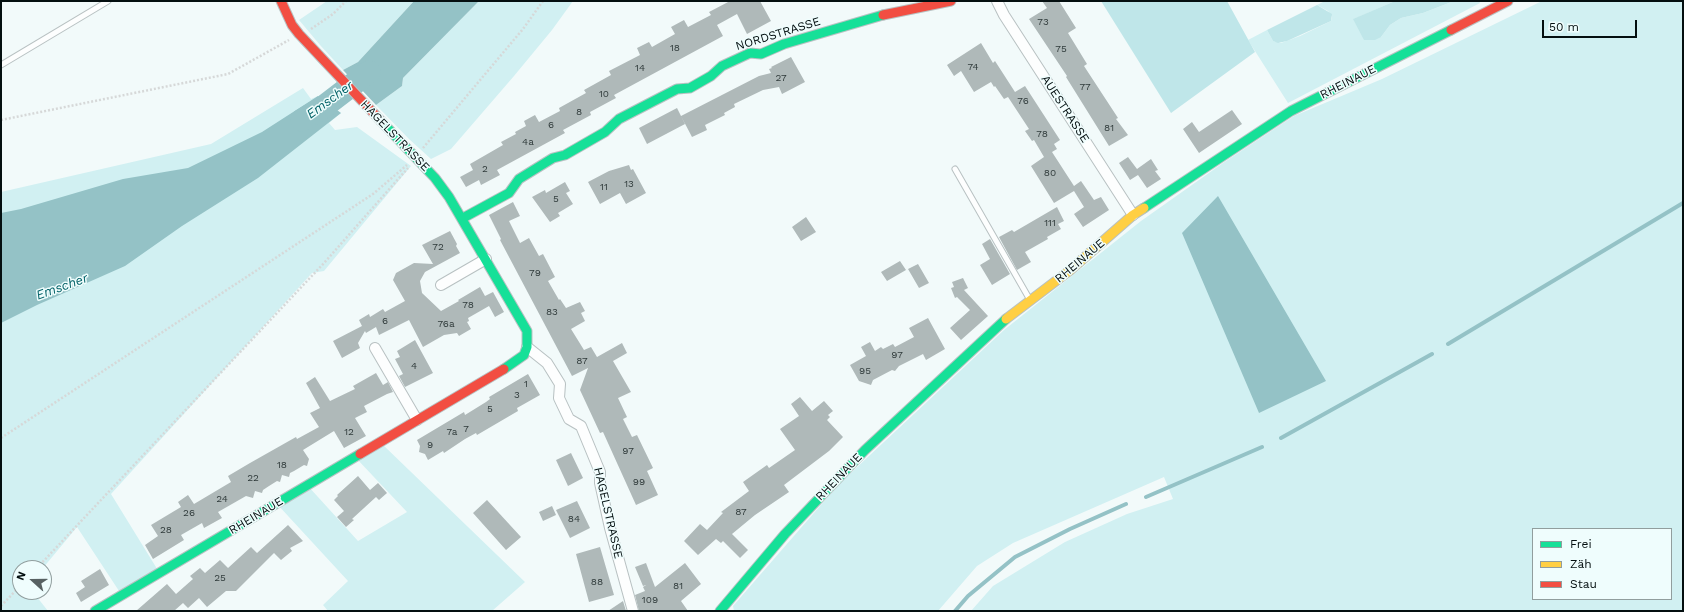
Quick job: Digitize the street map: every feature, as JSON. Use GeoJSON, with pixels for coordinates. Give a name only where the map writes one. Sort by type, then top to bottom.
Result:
{"type":"FeatureCollection","features":[{"type":"Feature","properties":{"kind":"street","name":"HAGELSTRASSE"},"geometry":{"type":"LineString","coordinates":[[281,1],[292,25],[299,34],[435,178],[463,218],[527,331],[527,347],[547,363],[560,384],[559,398],[569,419],[581,426],[600,472],[600,483],[610,528],[633,611]]}},
{"type":"Feature","properties":{"kind":"street","name":"NORDSTRASSE"},"geometry":{"type":"LineString","coordinates":[[463,218],[509,193],[519,178],[553,158],[565,155],[605,132],[619,119],[676,89],[690,88],[711,76],[722,66],[750,53],[761,54],[784,44],[897,11],[951,1]]}},
{"type":"Feature","properties":{"kind":"street","name":"AUESTRASSE"},"geometry":{"type":"LineString","coordinates":[[997,1],[1004,15],[1133,215]]}},
{"type":"Feature","properties":{"kind":"street","name":"RHEINAUE"},"geometry":{"type":"LineString","coordinates":[[720,611],[785,534],[865,450],[1003,321],[1069,271],[1133,215],[1291,111],[1508,1]]}},
{"type":"Feature","properties":{"kind":"street"},"geometry":{"type":"LineString","coordinates":[[441,284],[486,258]]}},
{"type":"Feature","properties":{"kind":"street","name":"RHEINAUE"},"geometry":{"type":"LineString","coordinates":[[95,611],[516,362],[524,355],[527,347]]}},
{"type":"Feature","properties":{"kind":"street"},"geometry":{"type":"LineString","coordinates":[[376,348],[417,420]]}},
{"type":"Feature","properties":{"kind":"lane"},"geometry":{"type":"LineString","coordinates":[[1,65],[108,1]]}},
{"type":"Feature","properties":{"kind":"lane"},"geometry":{"type":"LineString","coordinates":[[954,169],[1030,301]]}},
{"type":"Feature","properties":{"kind":"path"},"geometry":{"type":"LineString","coordinates":[[1,120],[228,74],[240,69],[299,34],[310,30],[333,14],[346,1]]}},
{"type":"Feature","properties":{"kind":"path"},"geometry":{"type":"LineString","coordinates":[[45,560],[324,263],[416,158],[522,29],[543,1]]}},
{"type":"Feature","properties":{"kind":"path"},"geometry":{"type":"LineString","coordinates":[[1,438],[373,194],[416,158]]}},
{"type":"Feature","properties":{"kind":"path"},"geometry":{"type":"LineString","coordinates":[[1,606],[12,594]]}},
{"type":"Feature","properties":{"kind":"shaded area"},"geometry":{"type":"Polygon","coordinates":[[[327,1],[414,1],[358,62],[343,70],[299,20],[327,1]]]}},
{"type":"Feature","properties":{"kind":"shaded area"},"geometry":{"type":"Polygon","coordinates":[[[479,1],[573,1],[552,30],[451,149],[431,159],[376,105],[402,86],[403,78],[479,1]]]}},
{"type":"Feature","properties":{"kind":"shaded area"},"geometry":{"type":"Polygon","coordinates":[[[1101,1],[1227,1],[1255,52],[1171,113],[1101,1]]]}},
{"type":"Feature","properties":{"kind":"shaded area"},"geometry":{"type":"Polygon","coordinates":[[[1325,1],[1395,1],[1354,19],[1381,37],[1390,25],[1401,18],[1423,13],[1454,1],[1479,1],[1480,3],[1288,103],[1248,40],[1267,30],[1273,41],[1281,43],[1300,36],[1331,21],[1332,17],[1328,11],[1317,5],[1325,1]]]}},
{"type":"Feature","properties":{"kind":"shaded area"},"geometry":{"type":"Polygon","coordinates":[[[1395,1],[1454,1],[1423,13],[1401,18],[1390,25],[1381,37],[1375,40],[1364,40],[1353,19],[1395,1]]]}},
{"type":"Feature","properties":{"kind":"shaded area"},"geometry":{"type":"Polygon","coordinates":[[[1542,1],[1683,1],[1683,611],[971,611],[993,586],[1065,542],[1127,514],[1173,499],[1164,477],[1013,543],[977,566],[938,611],[734,611],[733,606],[840,483],[1004,330],[1141,221],[1223,163],[1294,116],[1382,79],[1542,1]]]}},
{"type":"Feature","properties":{"kind":"shaded area"},"geometry":{"type":"Polygon","coordinates":[[[1317,5],[1332,14],[1331,21],[1287,41],[1278,43],[1273,41],[1267,30],[1317,5]]]}},
{"type":"Feature","properties":{"kind":"shaded area"},"geometry":{"type":"Polygon","coordinates":[[[303,88],[311,99],[318,96],[341,113],[329,123],[335,130],[357,127],[411,166],[324,271],[312,273],[111,494],[159,572],[121,594],[77,527],[50,560],[12,560],[12,600],[39,600],[48,611],[1,611],[1,192],[211,144],[303,88]]]}},
{"type":"Feature","properties":{"kind":"shaded area"},"geometry":{"type":"Polygon","coordinates":[[[381,443],[525,582],[492,611],[328,611],[323,605],[348,581],[277,504],[308,486],[358,541],[407,512],[356,458],[381,443]]]}},
{"type":"Feature","properties":{"kind":"water"},"geometry":{"type":"Polygon","coordinates":[[[414,1],[479,1],[403,78],[402,86],[376,105],[343,70],[358,62],[414,1]]]}},
{"type":"Feature","properties":{"kind":"water"},"geometry":{"type":"Polygon","coordinates":[[[318,96],[341,113],[258,178],[182,226],[125,266],[37,305],[1,323],[1,213],[21,209],[123,179],[188,168],[262,132],[318,96]]]}},
{"type":"Feature","properties":{"kind":"water"},"geometry":{"type":"Polygon","coordinates":[[[1218,196],[1326,381],[1259,413],[1182,233],[1218,196]]]}},
{"type":"Feature","properties":{"kind":"building"},"geometry":{"type":"Polygon","coordinates":[[[730,1],[760,1],[771,21],[747,34],[737,14],[717,25],[723,36],[614,95],[616,98],[590,112],[591,115],[563,130],[565,133],[497,170],[500,175],[481,185],[479,180],[466,187],[460,177],[473,170],[470,164],[503,145],[501,142],[516,134],[515,132],[526,126],[524,121],[535,115],[539,122],[560,111],[559,108],[586,93],[584,90],[611,75],[609,71],[640,55],[637,48],[649,42],[652,47],[675,34],[671,27],[684,20],[688,27],[711,15],[709,12],[730,1]]]}},
{"type":"Feature","properties":{"kind":"building"},"geometry":{"type":"Polygon","coordinates":[[[1042,1],[1059,1],[1076,28],[1068,33],[1087,64],[1084,66],[1118,118],[1116,119],[1128,135],[1109,146],[1066,77],[1067,76],[1029,19],[1047,8],[1042,1]]]}},
{"type":"Feature","properties":{"kind":"building"},"geometry":{"type":"Polygon","coordinates":[[[981,43],[993,63],[995,61],[1015,92],[1025,86],[1060,140],[1054,144],[1057,149],[1052,152],[1074,186],[1081,181],[1094,200],[1101,197],[1109,210],[1083,227],[1074,214],[1084,207],[1074,191],[1054,203],[1031,166],[1044,157],[1034,140],[1032,141],[1025,131],[1029,129],[1008,97],[1004,99],[991,82],[974,92],[961,71],[954,76],[947,65],[981,43]]]}},
{"type":"Feature","properties":{"kind":"building"},"geometry":{"type":"Polygon","coordinates":[[[791,57],[805,82],[782,94],[779,87],[763,90],[734,104],[735,107],[724,113],[725,115],[705,125],[707,130],[692,137],[681,116],[759,76],[771,73],[769,69],[772,68],[771,67],[791,57]]]}},
{"type":"Feature","properties":{"kind":"building"},"geometry":{"type":"Polygon","coordinates":[[[677,108],[685,124],[647,144],[639,128],[677,108]]]}},
{"type":"Feature","properties":{"kind":"building"},"geometry":{"type":"Polygon","coordinates":[[[1232,110],[1242,124],[1199,153],[1183,129],[1192,122],[1199,132],[1232,110]]]}},
{"type":"Feature","properties":{"kind":"building"},"geometry":{"type":"Polygon","coordinates":[[[1128,157],[1137,169],[1151,159],[1158,170],[1155,171],[1161,179],[1147,188],[1138,175],[1130,180],[1119,163],[1128,157]]]}},
{"type":"Feature","properties":{"kind":"building"},"geometry":{"type":"Polygon","coordinates":[[[629,165],[631,170],[633,169],[646,193],[626,204],[620,193],[600,204],[588,182],[609,171],[629,165]]]}},
{"type":"Feature","properties":{"kind":"building"},"geometry":{"type":"Polygon","coordinates":[[[565,182],[570,191],[566,193],[573,204],[558,213],[560,216],[550,222],[532,197],[545,190],[546,193],[565,182]]]}},
{"type":"Feature","properties":{"kind":"building"},"geometry":{"type":"Polygon","coordinates":[[[513,202],[520,216],[509,221],[520,243],[529,238],[539,256],[543,254],[555,277],[548,281],[559,300],[560,299],[566,308],[580,302],[585,311],[581,313],[585,321],[571,329],[584,350],[591,347],[597,357],[622,343],[627,353],[613,361],[631,392],[618,398],[627,417],[623,419],[632,437],[637,435],[653,468],[647,471],[658,495],[636,505],[603,432],[600,433],[580,390],[588,368],[572,376],[500,240],[501,239],[489,215],[513,202]]]}},
{"type":"Feature","properties":{"kind":"building"},"geometry":{"type":"Polygon","coordinates":[[[1057,207],[1064,221],[1058,224],[1061,229],[1047,237],[1048,239],[1025,252],[1031,262],[1017,270],[999,237],[1012,230],[1014,232],[1057,207]]]}},
{"type":"Feature","properties":{"kind":"building"},"geometry":{"type":"Polygon","coordinates":[[[806,217],[816,232],[801,241],[792,227],[806,217]]]}},
{"type":"Feature","properties":{"kind":"building"},"geometry":{"type":"Polygon","coordinates":[[[450,231],[460,253],[425,272],[420,281],[422,293],[441,311],[480,287],[485,296],[493,292],[504,312],[495,317],[489,306],[468,318],[469,321],[467,322],[471,329],[459,336],[457,333],[444,335],[423,347],[409,320],[379,335],[376,327],[366,333],[365,331],[358,343],[360,348],[342,358],[333,341],[362,326],[359,320],[369,314],[370,317],[383,309],[385,312],[405,301],[393,280],[396,273],[414,263],[433,264],[422,245],[450,231]]]}},
{"type":"Feature","properties":{"kind":"building"},"geometry":{"type":"Polygon","coordinates":[[[990,239],[1010,274],[992,285],[980,265],[990,259],[982,244],[990,239]]]}},
{"type":"Feature","properties":{"kind":"building"},"geometry":{"type":"Polygon","coordinates":[[[900,261],[906,270],[887,281],[881,272],[900,261]]]}},
{"type":"Feature","properties":{"kind":"building"},"geometry":{"type":"Polygon","coordinates":[[[918,264],[929,283],[919,288],[908,269],[918,264]]]}},
{"type":"Feature","properties":{"kind":"building"},"geometry":{"type":"Polygon","coordinates":[[[963,278],[968,288],[964,290],[988,316],[961,340],[950,328],[970,310],[957,297],[955,298],[951,288],[954,287],[952,282],[963,278]]]}},
{"type":"Feature","properties":{"kind":"building"},"geometry":{"type":"Polygon","coordinates":[[[928,318],[945,349],[926,360],[923,354],[899,366],[895,371],[892,370],[873,380],[871,385],[859,381],[850,365],[866,356],[861,347],[870,342],[875,351],[881,347],[883,349],[893,344],[895,347],[914,337],[909,328],[928,318]]]}},
{"type":"Feature","properties":{"kind":"building"},"geometry":{"type":"Polygon","coordinates":[[[415,340],[433,373],[405,387],[399,376],[403,374],[395,359],[400,357],[397,351],[415,340]]]}},
{"type":"Feature","properties":{"kind":"building"},"geometry":{"type":"Polygon","coordinates":[[[376,373],[383,385],[388,382],[393,392],[364,406],[367,412],[355,418],[366,436],[344,448],[334,431],[303,450],[309,459],[307,466],[304,465],[290,473],[289,477],[282,475],[280,482],[277,481],[263,490],[262,493],[255,491],[253,498],[246,496],[218,512],[222,518],[204,528],[202,523],[181,535],[184,540],[153,559],[145,545],[158,536],[151,525],[181,507],[178,502],[188,495],[194,504],[231,482],[228,476],[296,437],[297,439],[319,427],[310,413],[320,408],[306,383],[315,377],[330,401],[355,389],[353,386],[376,373]]]}},
{"type":"Feature","properties":{"kind":"building"},"geometry":{"type":"Polygon","coordinates":[[[528,374],[540,395],[517,408],[518,411],[477,435],[476,433],[465,439],[444,453],[443,451],[428,460],[425,454],[419,452],[420,446],[417,440],[464,412],[465,415],[490,399],[489,397],[528,374]]]}},
{"type":"Feature","properties":{"kind":"building"},"geometry":{"type":"Polygon","coordinates":[[[800,397],[812,411],[824,401],[833,411],[828,415],[830,417],[827,420],[843,437],[829,451],[784,485],[789,492],[755,515],[732,534],[748,550],[740,558],[723,541],[721,543],[716,539],[698,555],[684,541],[700,524],[707,530],[723,513],[721,512],[749,491],[743,482],[767,465],[769,468],[795,450],[780,429],[799,416],[791,404],[800,397]]]}},
{"type":"Feature","properties":{"kind":"building"},"geometry":{"type":"Polygon","coordinates":[[[571,453],[583,478],[568,486],[556,460],[571,453]]]}},
{"type":"Feature","properties":{"kind":"building"},"geometry":{"type":"Polygon","coordinates":[[[358,476],[370,490],[378,483],[387,493],[379,500],[376,497],[352,519],[354,520],[346,527],[337,517],[344,511],[334,500],[338,496],[337,495],[358,476]]]}},
{"type":"Feature","properties":{"kind":"building"},"geometry":{"type":"Polygon","coordinates":[[[487,500],[521,537],[506,550],[473,513],[487,500]]]}},
{"type":"Feature","properties":{"kind":"building"},"geometry":{"type":"Polygon","coordinates":[[[577,501],[590,528],[570,538],[556,510],[577,501]]]}},
{"type":"Feature","properties":{"kind":"building"},"geometry":{"type":"Polygon","coordinates":[[[552,506],[556,515],[543,521],[539,512],[552,506]]]}},
{"type":"Feature","properties":{"kind":"building"},"geometry":{"type":"Polygon","coordinates":[[[288,525],[303,541],[290,548],[292,551],[281,560],[274,553],[236,591],[226,591],[207,607],[199,598],[188,608],[183,603],[174,611],[136,611],[167,584],[176,594],[193,579],[190,576],[200,568],[205,573],[220,560],[228,568],[251,547],[257,553],[288,525]]]}},
{"type":"Feature","properties":{"kind":"building"},"geometry":{"type":"Polygon","coordinates":[[[600,547],[614,595],[589,602],[576,554],[600,547]]]}},
{"type":"Feature","properties":{"kind":"building"},"geometry":{"type":"Polygon","coordinates":[[[646,563],[655,587],[685,563],[701,584],[681,601],[688,611],[639,611],[635,595],[645,591],[643,587],[646,585],[643,586],[635,567],[646,563]]]}},
{"type":"Feature","properties":{"kind":"building"},"geometry":{"type":"Polygon","coordinates":[[[100,569],[109,585],[81,602],[76,593],[85,587],[81,581],[100,569]]]}},
{"type":"Feature","properties":{"kind":"building"},"geometry":{"type":"Polygon","coordinates":[[[623,601],[626,611],[608,611],[623,601]]]}},
{"type":"Feature","properties":{"kind":"waterway","name":"Emscher"},"geometry":{"type":"LineString","coordinates":[[302,120],[322,108],[369,72]]}},
{"type":"Feature","properties":{"kind":"waterway"},"geometry":{"type":"LineString","coordinates":[[1448,344],[1683,203]]}},
{"type":"Feature","properties":{"kind":"waterway"},"geometry":{"type":"LineString","coordinates":[[1281,438],[1432,354]]}},
{"type":"Feature","properties":{"kind":"waterway"},"geometry":{"type":"LineString","coordinates":[[1146,497],[1262,447]]}},
{"type":"Feature","properties":{"kind":"waterway"},"geometry":{"type":"LineString","coordinates":[[955,611],[968,596],[1015,557],[1070,529],[1126,504]]}},
{"type":"Feature","properties":{"kind":"traffic: fast"},"geometry":{"type":"LineString","coordinates":[[463,218],[509,193],[519,179],[553,158],[565,155],[605,132],[619,119],[677,89],[690,88],[711,76],[722,66],[750,53],[761,54],[784,44],[883,15]]}},
{"type":"Feature","properties":{"kind":"traffic: fast"},"geometry":{"type":"LineString","coordinates":[[1144,208],[1291,111],[1451,30]]}},
{"type":"Feature","properties":{"kind":"traffic: fast"},"geometry":{"type":"LineString","coordinates":[[381,121],[435,178],[449,197],[527,331],[527,347],[524,355],[504,369]]}},
{"type":"Feature","properties":{"kind":"traffic: fast"},"geometry":{"type":"LineString","coordinates":[[720,611],[785,534],[865,450],[1006,319]]}},
{"type":"Feature","properties":{"kind":"traffic: fast"},"geometry":{"type":"LineString","coordinates":[[95,611],[360,454]]}},
{"type":"Feature","properties":{"kind":"traffic: slow"},"geometry":{"type":"LineString","coordinates":[[1006,319],[1069,271],[1133,215],[1144,208]]}},
{"type":"Feature","properties":{"kind":"traffic: jam"},"geometry":{"type":"LineString","coordinates":[[281,1],[292,25],[299,34],[381,121]]}},
{"type":"Feature","properties":{"kind":"traffic: jam"},"geometry":{"type":"LineString","coordinates":[[883,15],[951,1]]}},
{"type":"Feature","properties":{"kind":"traffic: jam"},"geometry":{"type":"LineString","coordinates":[[1451,30],[1508,1]]}},
{"type":"Feature","properties":{"kind":"traffic: jam"},"geometry":{"type":"LineString","coordinates":[[360,454],[504,369]]}}]}
